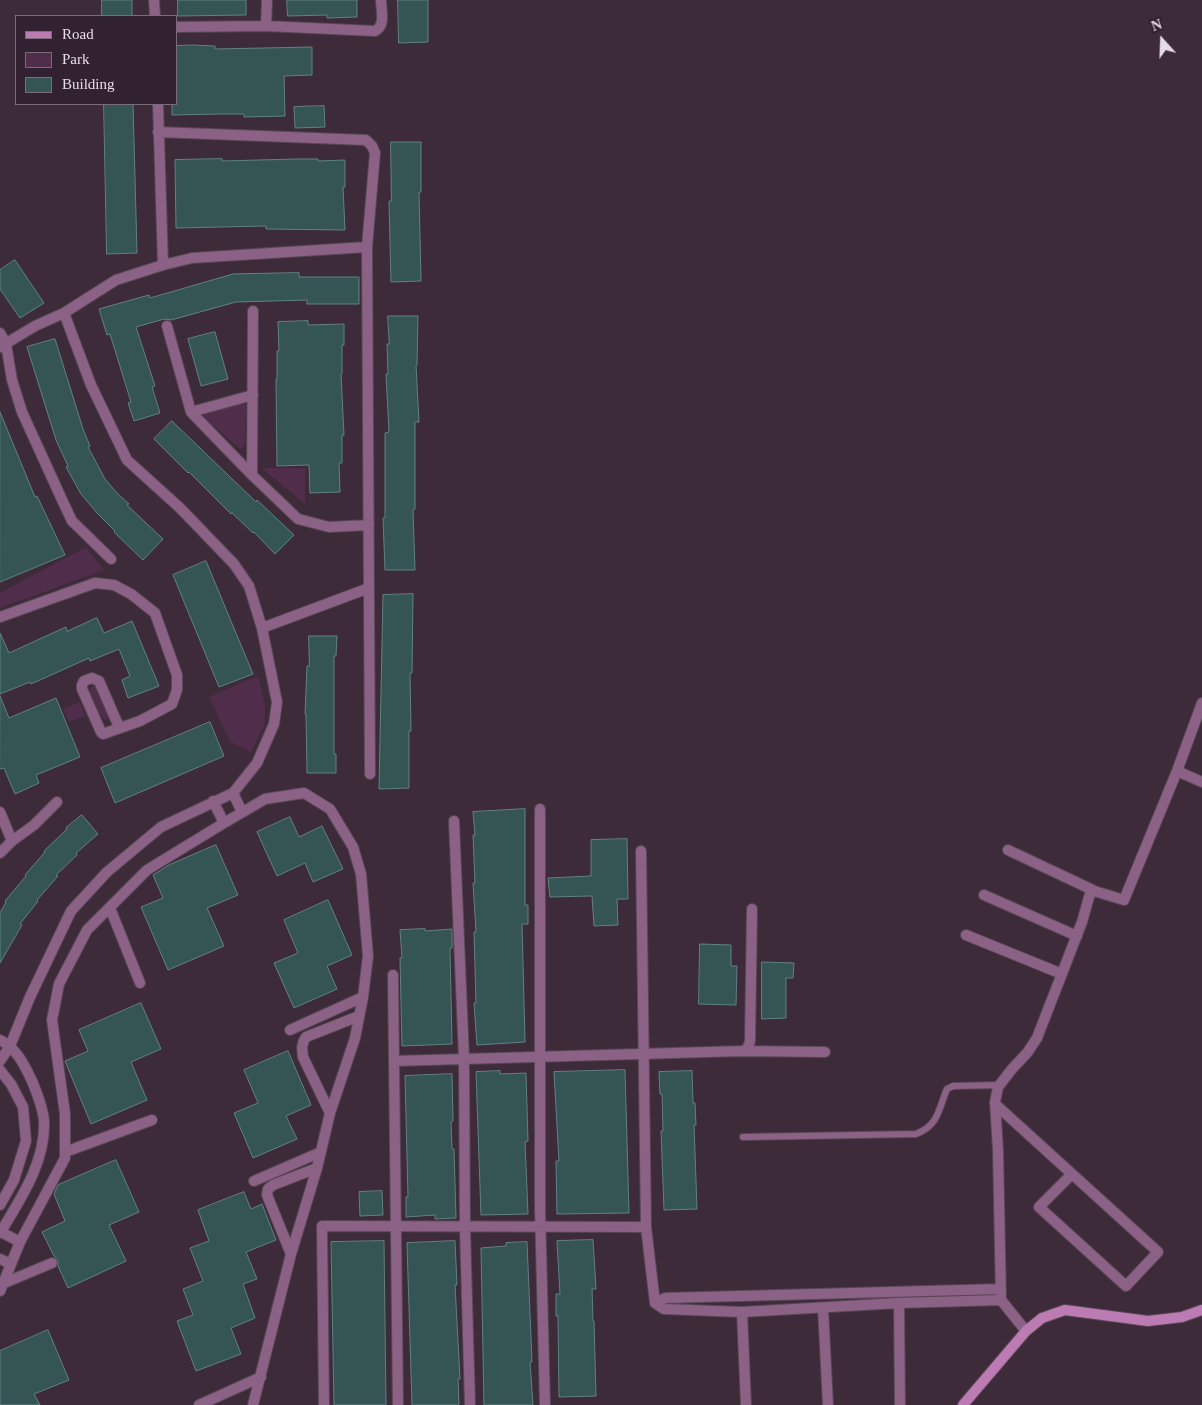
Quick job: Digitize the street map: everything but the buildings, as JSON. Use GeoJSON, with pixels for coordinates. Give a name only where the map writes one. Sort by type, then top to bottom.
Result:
{"type":"FeatureCollection","features":[{"type":"Feature","properties":{"kind":"street"},"geometry":{"type":"LineString","coordinates":[[154,0],[155,15]]}},
{"type":"Feature","properties":{"kind":"street"},"geometry":{"type":"LineString","coordinates":[[266,26],[267,0]]}},
{"type":"Feature","properties":{"kind":"street"},"geometry":{"type":"LineString","coordinates":[[178,27],[266,26],[375,31],[382,25],[381,0]]}},
{"type":"Feature","properties":{"kind":"street"},"geometry":{"type":"LineString","coordinates":[[158,105],[163,265]]}},
{"type":"Feature","properties":{"kind":"street"},"geometry":{"type":"LineString","coordinates":[[158,132],[366,140],[372,146],[375,153],[367,247],[370,774]]}},
{"type":"Feature","properties":{"kind":"street"},"geometry":{"type":"LineString","coordinates":[[3,346],[35,326],[64,313],[116,280],[163,265],[192,258],[367,247]]}},
{"type":"Feature","properties":{"kind":"street"},"geometry":{"type":"LineString","coordinates":[[252,475],[253,311]]}},
{"type":"Feature","properties":{"kind":"street"},"geometry":{"type":"LineString","coordinates":[[0,1061],[10,1046],[30,997],[71,911],[108,872],[161,827],[233,793],[257,763],[274,724],[277,702],[262,628],[249,586],[234,564],[180,508],[128,460],[91,385],[64,313]]}},
{"type":"Feature","properties":{"kind":"street"},"geometry":{"type":"LineString","coordinates":[[167,326],[191,412],[252,475],[298,519],[328,527],[369,526]]}},
{"type":"Feature","properties":{"kind":"street"},"geometry":{"type":"LineString","coordinates":[[0,333],[22,412],[72,521],[110,559]]}},
{"type":"Feature","properties":{"kind":"street"},"geometry":{"type":"LineString","coordinates":[[191,412],[253,395]]}},
{"type":"Feature","properties":{"kind":"street"},"geometry":{"type":"LineString","coordinates":[[0,617],[95,583],[114,585],[131,594],[155,613],[176,675],[177,690],[172,704],[140,720],[106,733],[101,732],[82,685],[84,681],[92,678],[99,681],[119,727]]}},
{"type":"Feature","properties":{"kind":"street"},"geometry":{"type":"LineString","coordinates":[[262,628],[369,588]]}},
{"type":"Feature","properties":{"kind":"street"},"geometry":{"type":"LineString","coordinates":[[1026,1331],[1001,1295],[998,1150],[995,1104],[1000,1085],[1027,1054],[1037,1038],[1077,936],[1091,890],[1124,900],[1177,771],[1202,703]]}},
{"type":"Feature","properties":{"kind":"street"},"geometry":{"type":"LineString","coordinates":[[1177,771],[1202,782]]}},
{"type":"Feature","properties":{"kind":"street"},"geometry":{"type":"LineString","coordinates":[[1,1287],[20,1242],[65,1158],[65,1114],[52,1020],[59,984],[87,930],[148,870],[265,799],[304,792],[330,809],[353,847],[361,874],[368,956],[355,1038],[330,1113],[317,1168],[291,1254],[253,1405]]}},
{"type":"Feature","properties":{"kind":"street"},"geometry":{"type":"LineString","coordinates":[[233,793],[242,812]]}},
{"type":"Feature","properties":{"kind":"street"},"geometry":{"type":"LineString","coordinates":[[213,801],[224,823]]}},
{"type":"Feature","properties":{"kind":"street"},"geometry":{"type":"LineString","coordinates":[[0,853],[12,841],[34,825],[57,802]]}},
{"type":"Feature","properties":{"kind":"street"},"geometry":{"type":"LineString","coordinates":[[540,809],[540,1228],[545,1405]]}},
{"type":"Feature","properties":{"kind":"street"},"geometry":{"type":"LineString","coordinates":[[0,812],[12,841]]}},
{"type":"Feature","properties":{"kind":"street"},"geometry":{"type":"LineString","coordinates":[[454,821],[464,1058],[465,1228],[470,1405]]}},
{"type":"Feature","properties":{"kind":"street"},"geometry":{"type":"LineString","coordinates":[[1008,850],[1101,893]]}},
{"type":"Feature","properties":{"kind":"street"},"geometry":{"type":"LineString","coordinates":[[641,851],[646,1227],[655,1303],[664,1309],[742,1312],[1001,1295]]}},
{"type":"Feature","properties":{"kind":"street"},"geometry":{"type":"LineString","coordinates":[[984,895],[1077,936]]}},
{"type":"Feature","properties":{"kind":"street"},"geometry":{"type":"LineString","coordinates":[[110,908],[140,983]]}},
{"type":"Feature","properties":{"kind":"street"},"geometry":{"type":"LineString","coordinates":[[743,1051],[748,1048],[750,1040],[752,909]]}},
{"type":"Feature","properties":{"kind":"street"},"geometry":{"type":"LineString","coordinates":[[966,935],[1062,974]]}},
{"type":"Feature","properties":{"kind":"street"},"geometry":{"type":"LineString","coordinates":[[393,975],[398,1405]]}},
{"type":"Feature","properties":{"kind":"street"},"geometry":{"type":"LineString","coordinates":[[290,1030],[363,997]]}},
{"type":"Feature","properties":{"kind":"street"},"geometry":{"type":"LineString","coordinates":[[330,1113],[303,1057],[301,1048],[306,1037],[359,1016]]}},
{"type":"Feature","properties":{"kind":"street"},"geometry":{"type":"LineString","coordinates":[[0,1040],[10,1046],[24,1063],[44,1120],[42,1148],[34,1172],[0,1233],[20,1242]]}},
{"type":"Feature","properties":{"kind":"street"},"geometry":{"type":"LineString","coordinates":[[394,1061],[743,1051],[825,1052]]}},
{"type":"Feature","properties":{"kind":"street"},"geometry":{"type":"LineString","coordinates":[[0,1070],[11,1084],[23,1107],[26,1140],[14,1180],[0,1205]]}},
{"type":"Feature","properties":{"kind":"street"},"geometry":{"type":"LineString","coordinates":[[995,1104],[1158,1252],[1126,1286],[1039,1207],[1072,1174]]}},
{"type":"Feature","properties":{"kind":"street"},"geometry":{"type":"LineString","coordinates":[[64,1152],[152,1120]]}},
{"type":"Feature","properties":{"kind":"street"},"geometry":{"type":"LineString","coordinates":[[254,1181],[321,1152]]}},
{"type":"Feature","properties":{"kind":"street"},"geometry":{"type":"LineString","coordinates":[[291,1254],[266,1195],[268,1189],[273,1185],[317,1168]]}},
{"type":"Feature","properties":{"kind":"street"},"geometry":{"type":"LineString","coordinates":[[324,1405],[322,1226],[396,1228],[646,1227]]}},
{"type":"Feature","properties":{"kind":"street"},"geometry":{"type":"LineString","coordinates":[[0,1259],[11,1264]]}},
{"type":"Feature","properties":{"kind":"street"},"geometry":{"type":"LineString","coordinates":[[1,1287],[52,1263]]}},
{"type":"Feature","properties":{"kind":"street"},"geometry":{"type":"LineString","coordinates":[[655,1303],[665,1298],[1001,1295]]}},
{"type":"Feature","properties":{"kind":"street"},"geometry":{"type":"LineString","coordinates":[[899,1303],[900,1405]]}},
{"type":"Feature","properties":{"kind":"street"},"geometry":{"type":"LineString","coordinates":[[824,1308],[828,1405]]}},
{"type":"Feature","properties":{"kind":"street"},"geometry":{"type":"LineString","coordinates":[[963,1405],[1026,1331],[1042,1318],[1066,1310],[1148,1321],[1182,1317],[1202,1310]]}},
{"type":"Feature","properties":{"kind":"street"},"geometry":{"type":"LineString","coordinates":[[742,1312],[746,1405]]}},
{"type":"Feature","properties":{"kind":"street"},"geometry":{"type":"LineString","coordinates":[[199,1405],[261,1377]]}},
{"type":"Feature","properties":{"kind":"lane"},"geometry":{"type":"LineString","coordinates":[[744,1137],[916,1134],[926,1130],[935,1121],[947,1089],[953,1086],[1000,1085]]}},
{"type":"Feature","properties":{"kind":"green space"},"geometry":{"type":"Polygon","coordinates":[[[242,402],[246,405],[245,445],[240,449],[205,418],[203,412],[242,402]]]}},
{"type":"Feature","properties":{"kind":"green space"},"geometry":{"type":"Polygon","coordinates":[[[262,468],[305,468],[305,504],[262,468]]]}},
{"type":"Feature","properties":{"kind":"green space"},"geometry":{"type":"Polygon","coordinates":[[[86,547],[104,570],[0,608],[0,593],[86,547]]]}},
{"type":"Feature","properties":{"kind":"green space"},"geometry":{"type":"Polygon","coordinates":[[[258,676],[265,705],[265,723],[251,752],[230,742],[209,697],[258,676]]]}},
{"type":"Feature","properties":{"kind":"green space"},"geometry":{"type":"Polygon","coordinates":[[[92,685],[98,688],[110,717],[106,720],[101,717],[89,690],[92,685]]]}},
{"type":"Feature","properties":{"kind":"green space"},"geometry":{"type":"Polygon","coordinates":[[[80,702],[85,716],[69,722],[63,709],[80,702]]]}}]}
